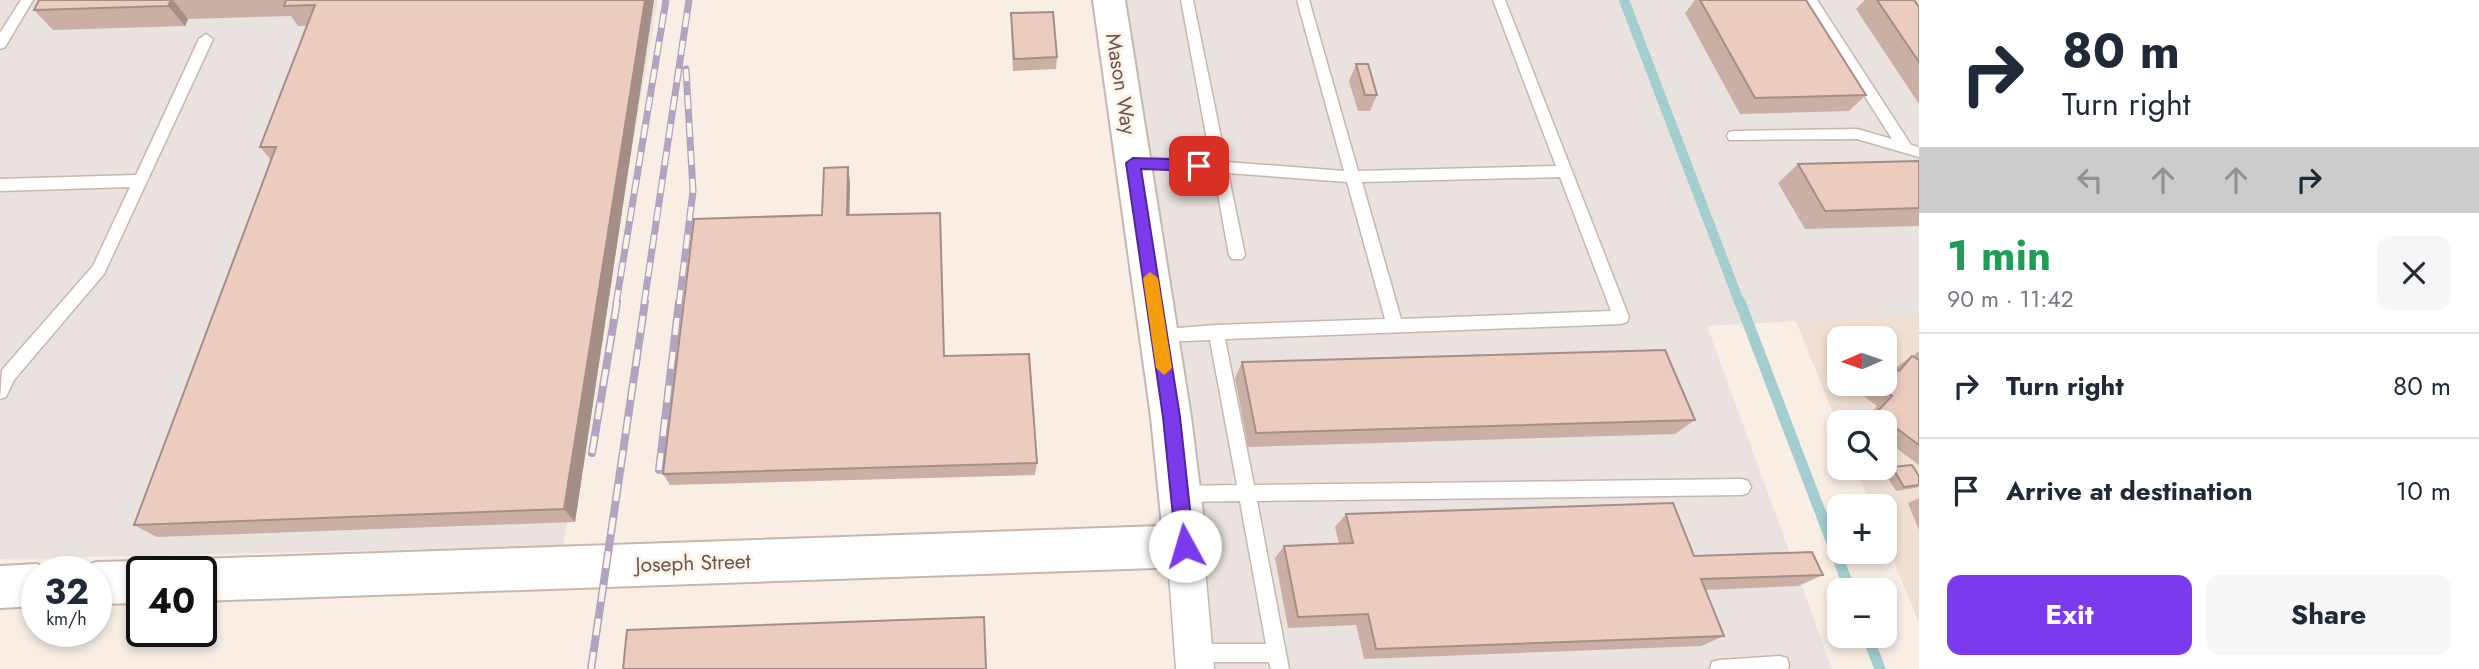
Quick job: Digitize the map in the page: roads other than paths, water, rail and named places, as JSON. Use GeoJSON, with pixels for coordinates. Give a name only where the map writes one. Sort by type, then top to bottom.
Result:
{"type":"FeatureCollection","features":[{"type":"Feature","properties":{"kind":"street","name":"Mason Way"},"geometry":{"type":"LineString","coordinates":[[1109,0],[1180,494],[1195,661]]}},
{"type":"Feature","properties":{"kind":"street","name":"Joseph Street"},"geometry":{"type":"LineString","coordinates":[[217,579],[1185,546]]}},
{"type":"Feature","properties":{"kind":"street"},"geometry":{"type":"LineString","coordinates":[[0,587],[21,586]]}},
{"type":"Feature","properties":{"kind":"lane"},"geometry":{"type":"LineString","coordinates":[[0,44],[27,0]]}},
{"type":"Feature","properties":{"kind":"lane"},"geometry":{"type":"LineString","coordinates":[[1187,0],[1237,255]]}},
{"type":"Feature","properties":{"kind":"lane"},"geometry":{"type":"LineString","coordinates":[[1303,0],[1395,326]]}},
{"type":"Feature","properties":{"kind":"lane"},"geometry":{"type":"LineString","coordinates":[[1159,335],[1621,317],[1499,0]]}},
{"type":"Feature","properties":{"kind":"lane"},"geometry":{"type":"LineString","coordinates":[[1810,0],[1912,150]]}},
{"type":"Feature","properties":{"kind":"lane"},"geometry":{"type":"LineString","coordinates":[[0,392],[4,375],[99,270],[206,39]]}},
{"type":"Feature","properties":{"kind":"lane"},"geometry":{"type":"LineString","coordinates":[[1734,136],[1857,134],[1912,150]]}},
{"type":"Feature","properties":{"kind":"lane"},"geometry":{"type":"LineString","coordinates":[[1133,163],[1353,177],[1565,172]]}},
{"type":"Feature","properties":{"kind":"lane"},"geometry":{"type":"LineString","coordinates":[[0,185],[140,181]]}},
{"type":"Feature","properties":{"kind":"lane"},"geometry":{"type":"LineString","coordinates":[[1195,661],[1278,661],[1216,332]]}},
{"type":"Feature","properties":{"kind":"lane"},"geometry":{"type":"LineString","coordinates":[[1180,494],[1742,487]]}},
{"type":"Feature","properties":{"kind":"lane"},"geometry":{"type":"LineString","coordinates":[[1718,669],[1780,665]]}},
{"type":"Feature","properties":{"kind":"waterway"},"geometry":{"type":"LineString","coordinates":[[1624,0],[1740,304]]}},
{"type":"Feature","properties":{"kind":"waterway"},"geometry":{"type":"LineString","coordinates":[[1740,302],[1845,578]]}},
{"type":"Feature","properties":{"kind":"waterway"},"geometry":{"type":"LineString","coordinates":[[1872,648],[1880,669]]}},
{"type":"Feature","properties":{"kind":"railway"},"geometry":{"type":"LineString","coordinates":[[616,304],[666,0]]}},
{"type":"Feature","properties":{"kind":"railway"},"geometry":{"type":"LineString","coordinates":[[644,304],[689,0]]}},
{"type":"Feature","properties":{"kind":"railway"},"geometry":{"type":"LineString","coordinates":[[679,304],[693,191],[686,69]]}},
{"type":"Feature","properties":{"kind":"railway"},"geometry":{"type":"LineString","coordinates":[[592,453],[617,302]]}},
{"type":"Feature","properties":{"kind":"railway"},"geometry":{"type":"LineString","coordinates":[[591,669],[645,302]]}},
{"type":"Feature","properties":{"kind":"railway"},"geometry":{"type":"LineString","coordinates":[[659,470],[679,302]]}}]}
